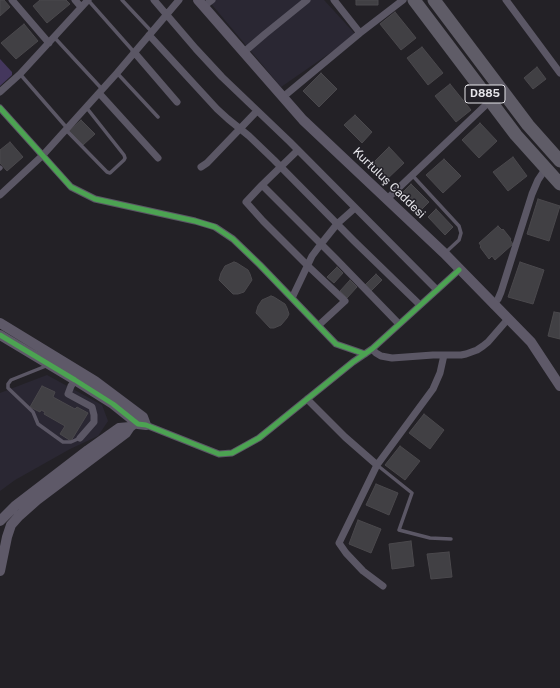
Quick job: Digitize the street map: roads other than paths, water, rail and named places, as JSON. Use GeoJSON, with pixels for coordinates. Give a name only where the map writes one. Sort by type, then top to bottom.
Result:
{"type":"FeatureCollection","features":[{"type":"Feature","properties":{"kind":"highway","name":"D885"},"geometry":{"type":"LineString","coordinates":[[414,0],[516,135],[560,184]]}},
{"type":"Feature","properties":{"kind":"highway","name":"D885"},"geometry":{"type":"LineString","coordinates":[[434,0],[528,125],[560,161]]}},
{"type":"Feature","properties":{"kind":"street"},"geometry":{"type":"LineString","coordinates":[[12,0],[49,43]]}},
{"type":"Feature","properties":{"kind":"street"},"geometry":{"type":"LineString","coordinates":[[75,0],[81,7]]}},
{"type":"Feature","properties":{"kind":"street"},"geometry":{"type":"LineString","coordinates":[[0,92],[20,74],[88,0]]}},
{"type":"Feature","properties":{"kind":"street"},"geometry":{"type":"LineString","coordinates":[[154,0],[213,68],[298,150],[437,290]]}},
{"type":"Feature","properties":{"kind":"street"},"geometry":{"type":"LineString","coordinates":[[0,195],[43,155],[67,129],[179,0]]}},
{"type":"Feature","properties":{"kind":"street"},"geometry":{"type":"LineString","coordinates":[[201,3],[212,0]]}},
{"type":"Feature","properties":{"kind":"street"},"geometry":{"type":"LineString","coordinates":[[244,52],[307,0]]}},
{"type":"Feature","properties":{"kind":"street"},"geometry":{"type":"LineString","coordinates":[[334,0],[360,32]]}},
{"type":"Feature","properties":{"kind":"street"},"geometry":{"type":"LineString","coordinates":[[283,97],[360,32],[403,0]]}},
{"type":"Feature","properties":{"kind":"street"},"geometry":{"type":"LineString","coordinates":[[506,0],[560,73]]}},
{"type":"Feature","properties":{"kind":"street","name":"Kurtuluş Caddesi"},"geometry":{"type":"LineString","coordinates":[[201,3],[303,120],[444,253],[531,342],[560,386]]}},
{"type":"Feature","properties":{"kind":"street"},"geometry":{"type":"LineString","coordinates":[[151,33],[217,108],[281,167],[420,305]]}},
{"type":"Feature","properties":{"kind":"street"},"geometry":{"type":"LineString","coordinates":[[134,52],[177,102]]}},
{"type":"Feature","properties":{"kind":"street"},"geometry":{"type":"LineString","coordinates":[[100,91],[158,158]]}},
{"type":"Feature","properties":{"kind":"street"},"geometry":{"type":"LineString","coordinates":[[387,199],[490,101]]}},
{"type":"Feature","properties":{"kind":"street"},"geometry":{"type":"LineString","coordinates":[[0,108],[71,187],[94,199],[196,221],[215,228],[233,239],[336,344],[365,354]]}},
{"type":"Feature","properties":{"kind":"street"},"geometry":{"type":"LineString","coordinates":[[201,167],[207,163],[257,111]]}},
{"type":"Feature","properties":{"kind":"street"},"geometry":{"type":"LineString","coordinates":[[298,150],[246,202],[308,266],[345,301],[319,325]]}},
{"type":"Feature","properties":{"kind":"street"},"geometry":{"type":"LineString","coordinates":[[493,304],[501,292],[532,194],[538,180],[546,168]]}},
{"type":"Feature","properties":{"kind":"street"},"geometry":{"type":"LineString","coordinates":[[262,185],[399,324]]}},
{"type":"Feature","properties":{"kind":"street"},"geometry":{"type":"LineString","coordinates":[[292,298],[320,244],[337,224],[355,208]]}},
{"type":"Feature","properties":{"kind":"street"},"geometry":{"type":"LineString","coordinates":[[0,335],[113,404],[138,423],[219,454],[232,453],[259,438],[353,362],[372,350],[459,270]]}},
{"type":"Feature","properties":{"kind":"street"},"geometry":{"type":"LineString","coordinates":[[372,350],[380,356],[392,358],[461,355],[477,350],[488,342],[508,319]]}},
{"type":"Feature","properties":{"kind":"street"},"geometry":{"type":"LineString","coordinates":[[0,323],[95,380],[138,423]]}},
{"type":"Feature","properties":{"kind":"street"},"geometry":{"type":"LineString","coordinates":[[383,586],[363,571],[339,543],[377,465],[431,392],[440,373],[444,355]]}},
{"type":"Feature","properties":{"kind":"street"},"geometry":{"type":"LineString","coordinates":[[75,380],[68,394],[92,407],[94,415],[94,422],[80,438]]}},
{"type":"Feature","properties":{"kind":"street"},"geometry":{"type":"LineString","coordinates":[[307,399],[345,437],[377,465]]}},
{"type":"Feature","properties":{"kind":"street"},"geometry":{"type":"LineString","coordinates":[[0,521],[15,506],[88,450],[119,428],[138,423]]}},
{"type":"Feature","properties":{"kind":"street"},"geometry":{"type":"LineString","coordinates":[[0,571],[7,536],[10,528],[19,516],[37,500],[126,434],[138,423]]}},
{"type":"Feature","properties":{"kind":"street"},"geometry":{"type":"LineString","coordinates":[[0,525],[10,528]]}},
{"type":"Feature","properties":{"kind":"lane"},"geometry":{"type":"LineString","coordinates":[[88,0],[134,52]]}},
{"type":"Feature","properties":{"kind":"lane"},"geometry":{"type":"LineString","coordinates":[[122,0],[151,33]]}},
{"type":"Feature","properties":{"kind":"lane"},"geometry":{"type":"LineString","coordinates":[[54,37],[100,91]]}},
{"type":"Feature","properties":{"kind":"lane"},"geometry":{"type":"LineString","coordinates":[[117,73],[158,118]]}},
{"type":"Feature","properties":{"kind":"lane"},"geometry":{"type":"LineString","coordinates":[[20,74],[67,129],[107,172],[110,173],[124,160],[124,155],[86,107]]}},
{"type":"Feature","properties":{"kind":"lane"},"geometry":{"type":"LineString","coordinates":[[412,175],[459,226],[461,232],[459,240],[444,253]]}},
{"type":"Feature","properties":{"kind":"lane"},"geometry":{"type":"LineString","coordinates":[[49,365],[11,380],[8,384],[8,388],[33,412],[38,424],[63,442],[71,442],[80,438]]}},
{"type":"Feature","properties":{"kind":"lane"},"geometry":{"type":"LineString","coordinates":[[377,465],[412,492],[399,530],[430,538],[451,539]]}}]}
